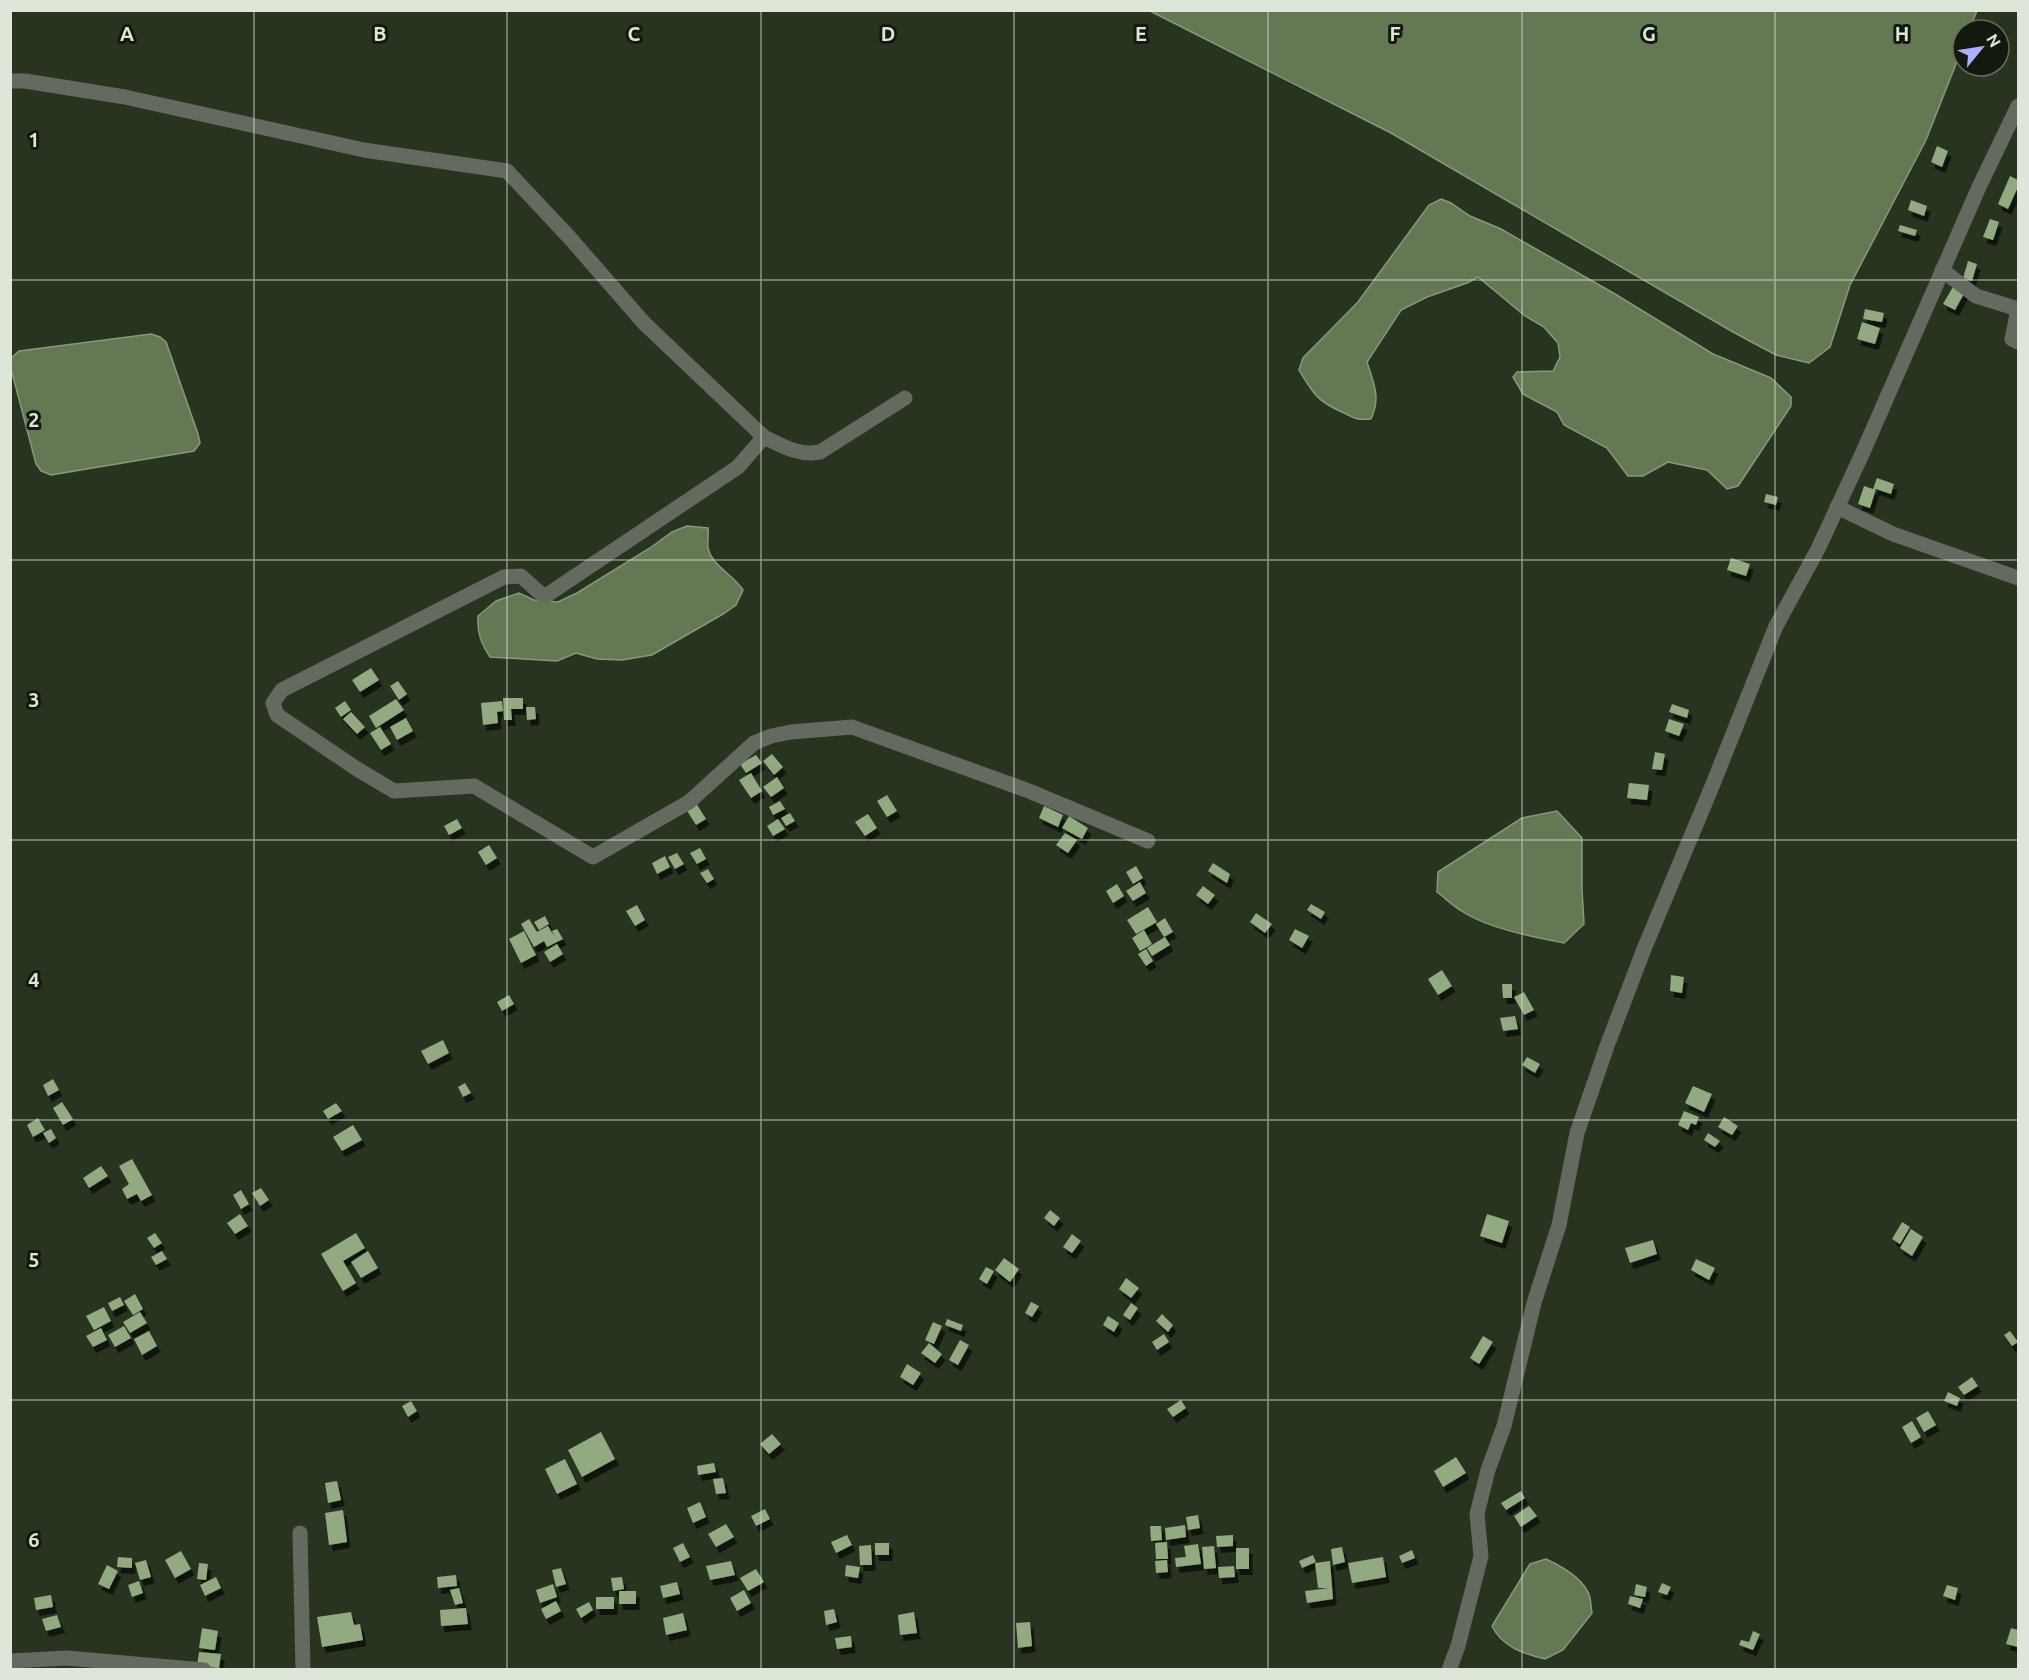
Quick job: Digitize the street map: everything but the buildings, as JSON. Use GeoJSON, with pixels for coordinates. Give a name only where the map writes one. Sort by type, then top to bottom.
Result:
{"type":"FeatureCollection","features":[{"type":"Feature","properties":{"kind":"street"},"geometry":{"type":"LineString","coordinates":[[10,81],[25,81],[125,97],[364,150],[507,171],[569,237],[644,323],[764,437],[796,453],[820,452],[905,398]]}},
{"type":"Feature","properties":{"kind":"street"},"geometry":{"type":"LineString","coordinates":[[1449,1670],[1458,1646],[1481,1556],[1477,1514],[1488,1470],[1504,1426],[1534,1303],[1559,1225],[1577,1133],[1607,1046],[1644,949],[1776,626],[1818,549],[1979,187],[2019,106]]}},
{"type":"Feature","properties":{"kind":"street"},"geometry":{"type":"LineString","coordinates":[[1942,270],[1976,296],[2018,309],[2012,339],[2019,342]]}},
{"type":"Feature","properties":{"kind":"street"},"geometry":{"type":"LineString","coordinates":[[764,437],[738,467],[553,592],[547,595],[541,594],[521,576],[504,576],[282,690],[273,703],[278,715],[357,769],[394,791],[474,786],[593,856],[689,801],[754,743],[771,736],[791,732],[852,727],[1029,791],[1148,841]]}},
{"type":"Feature","properties":{"kind":"street"},"geometry":{"type":"LineString","coordinates":[[1837,507],[1893,534],[2019,578]]}},
{"type":"Feature","properties":{"kind":"street"},"geometry":{"type":"LineString","coordinates":[[300,1533],[303,1670]]}},
{"type":"Feature","properties":{"kind":"street"},"geometry":{"type":"LineString","coordinates":[[10,1661],[67,1658],[204,1670]]}},
{"type":"Feature","properties":{"kind":"shaded area"},"geometry":{"type":"Polygon","coordinates":[[[1150,11],[1977,11],[1974,18],[1951,18],[1951,76],[1926,140],[1850,285],[1830,347],[1809,363],[1776,355],[1733,332],[1391,133],[1150,11]]]}},
{"type":"Feature","properties":{"kind":"shaded area"},"geometry":{"type":"Polygon","coordinates":[[[1441,199],[1470,216],[1501,229],[1615,294],[1713,354],[1771,378],[1791,397],[1791,406],[1738,486],[1727,489],[1707,470],[1668,462],[1643,476],[1628,476],[1607,448],[1564,425],[1557,412],[1523,394],[1513,377],[1517,372],[1553,371],[1560,357],[1558,343],[1544,327],[1525,316],[1478,277],[1401,310],[1367,362],[1376,397],[1371,419],[1354,418],[1328,405],[1317,396],[1299,370],[1303,358],[1358,302],[1429,205],[1441,199]]]}},
{"type":"Feature","properties":{"kind":"shaded area"},"geometry":{"type":"Polygon","coordinates":[[[151,334],[166,342],[198,434],[200,443],[194,451],[51,475],[41,471],[36,464],[11,369],[11,358],[19,351],[151,334]]]}},
{"type":"Feature","properties":{"kind":"shaded area"},"geometry":{"type":"Polygon","coordinates":[[[687,526],[708,528],[710,554],[743,590],[736,605],[723,614],[652,655],[622,660],[597,659],[576,653],[557,661],[490,657],[480,638],[478,616],[496,601],[519,593],[534,600],[558,602],[577,593],[672,532],[687,526]]]}},
{"type":"Feature","properties":{"kind":"shaded area"},"geometry":{"type":"Polygon","coordinates":[[[1557,811],[1582,838],[1584,924],[1564,943],[1510,931],[1483,922],[1460,910],[1437,892],[1438,872],[1522,818],[1557,811]]]}},
{"type":"Feature","properties":{"kind":"shaded area"},"geometry":{"type":"Polygon","coordinates":[[[1546,1559],[1584,1585],[1590,1598],[1592,1613],[1563,1650],[1545,1659],[1514,1648],[1496,1633],[1492,1626],[1530,1564],[1546,1559]]]}}]}
